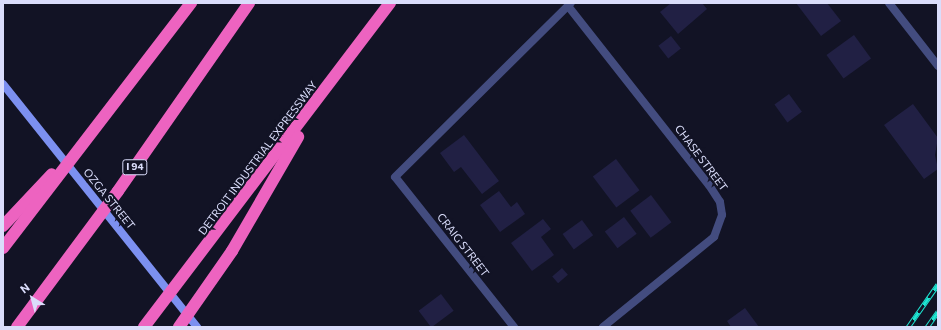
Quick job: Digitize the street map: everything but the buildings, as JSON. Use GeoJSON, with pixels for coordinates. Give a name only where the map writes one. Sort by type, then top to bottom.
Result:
{"type":"FeatureCollection","features":[{"type":"Feature","properties":{"kind":"highway"},"geometry":{"type":"LineString","coordinates":[[3,248],[191,3]]}},
{"type":"Feature","properties":{"kind":"highway","name":"I 94"},"geometry":{"type":"LineString","coordinates":[[17,327],[118,191],[249,3]]}},
{"type":"Feature","properties":{"kind":"highway","name":"DETROIT INDUSTRIAL EXPRESSWAY"},"geometry":{"type":"LineString","coordinates":[[144,327],[321,96],[390,3]]}},
{"type":"Feature","properties":{"kind":"highway"},"geometry":{"type":"LineString","coordinates":[[179,327],[232,252],[321,96]]}},
{"type":"Feature","properties":{"kind":"highway"},"geometry":{"type":"LineString","coordinates":[[3,226],[90,135]]}},
{"type":"Feature","properties":{"kind":"street"},"geometry":{"type":"LineString","coordinates":[[889,3],[938,66]]}},
{"type":"Feature","properties":{"kind":"street","name":"CHASE STREET"},"geometry":{"type":"LineString","coordinates":[[395,177],[569,4],[709,184],[720,202],[722,215],[714,237],[603,327]]}},
{"type":"Feature","properties":{"kind":"street","name":"OZGA STREET"},"geometry":{"type":"LineString","coordinates":[[3,84],[197,327]]}},
{"type":"Feature","properties":{"kind":"street","name":"CRAIG STREET"},"geometry":{"type":"LineString","coordinates":[[395,177],[514,327]]}},
{"type":"Feature","properties":{"kind":"railway"},"geometry":{"type":"LineString","coordinates":[[908,327],[938,284]]}},
{"type":"Feature","properties":{"kind":"railway"},"geometry":{"type":"LineString","coordinates":[[927,327],[938,311]]}}]}
